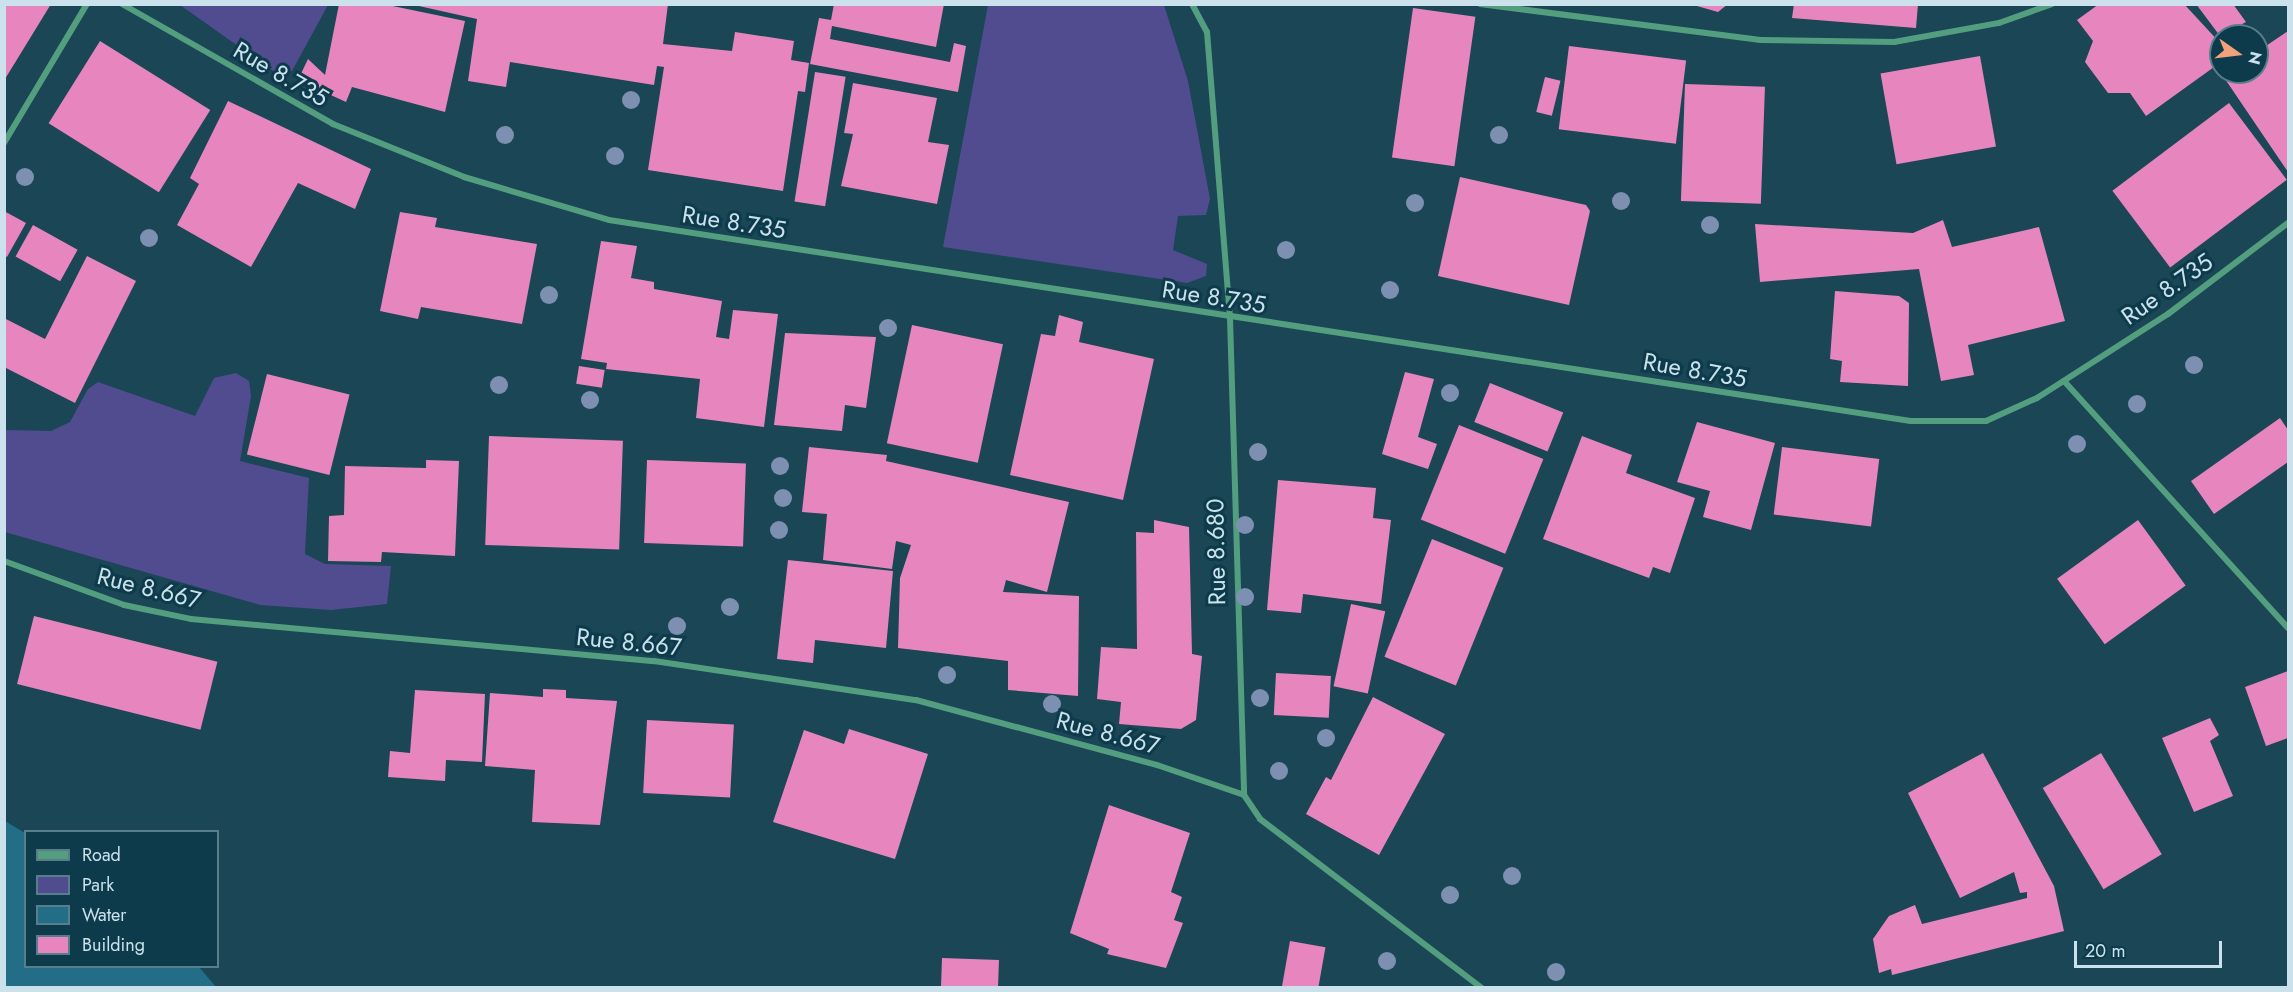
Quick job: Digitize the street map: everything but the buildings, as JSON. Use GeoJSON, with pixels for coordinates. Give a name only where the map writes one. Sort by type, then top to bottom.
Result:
{"type":"FeatureCollection","features":[{"type":"Feature","properties":{"kind":"street"},"geometry":{"type":"LineString","coordinates":[[4,143],[87,4]]}},
{"type":"Feature","properties":{"kind":"street","name":"Rue 8.735"},"geometry":{"type":"LineString","coordinates":[[122,4],[333,124],[465,177],[609,220],[1230,318],[1911,421],[1986,421],[2064,381],[2168,314],[2289,223]]}},
{"type":"Feature","properties":{"kind":"street","name":"Rue 8.680"},"geometry":{"type":"LineString","coordinates":[[1192,4],[1207,32],[1230,318],[1244,795]]}},
{"type":"Feature","properties":{"kind":"street"},"geometry":{"type":"LineString","coordinates":[[1480,4],[1538,8],[1761,40],[1894,42],[1999,23],[2052,4]]}},
{"type":"Feature","properties":{"kind":"street"},"geometry":{"type":"LineString","coordinates":[[2064,381],[2289,628]]}},
{"type":"Feature","properties":{"kind":"street","name":"Rue 8.667"},"geometry":{"type":"LineString","coordinates":[[4,561],[124,606],[191,619],[654,661],[916,700],[1157,765],[1244,795]]}},
{"type":"Feature","properties":{"kind":"street"},"geometry":{"type":"LineString","coordinates":[[1244,795],[1260,819],[1482,987]]}},
{"type":"Feature","properties":{"kind":"green space"},"geometry":{"type":"Polygon","coordinates":[[[180,5],[328,5],[292,71],[276,73],[180,5]]]}},
{"type":"Feature","properties":{"kind":"green space"},"geometry":{"type":"Polygon","coordinates":[[[988,5],[1164,5],[1188,81],[1210,199],[1206,215],[1178,216],[1173,250],[1207,264],[1206,276],[1187,283],[943,247],[988,5]]]}},
{"type":"Feature","properties":{"kind":"green space"},"geometry":{"type":"Polygon","coordinates":[[[236,373],[249,381],[251,396],[240,461],[309,478],[305,554],[325,564],[391,566],[387,604],[331,610],[260,605],[5,532],[5,430],[51,431],[70,422],[88,389],[98,382],[195,416],[214,378],[236,373]]]}},
{"type":"Feature","properties":{"kind":"water"},"geometry":{"type":"Polygon","coordinates":[[[5,821],[24,832],[24,968],[200,968],[216,987],[5,987],[5,821]]]}}]}
